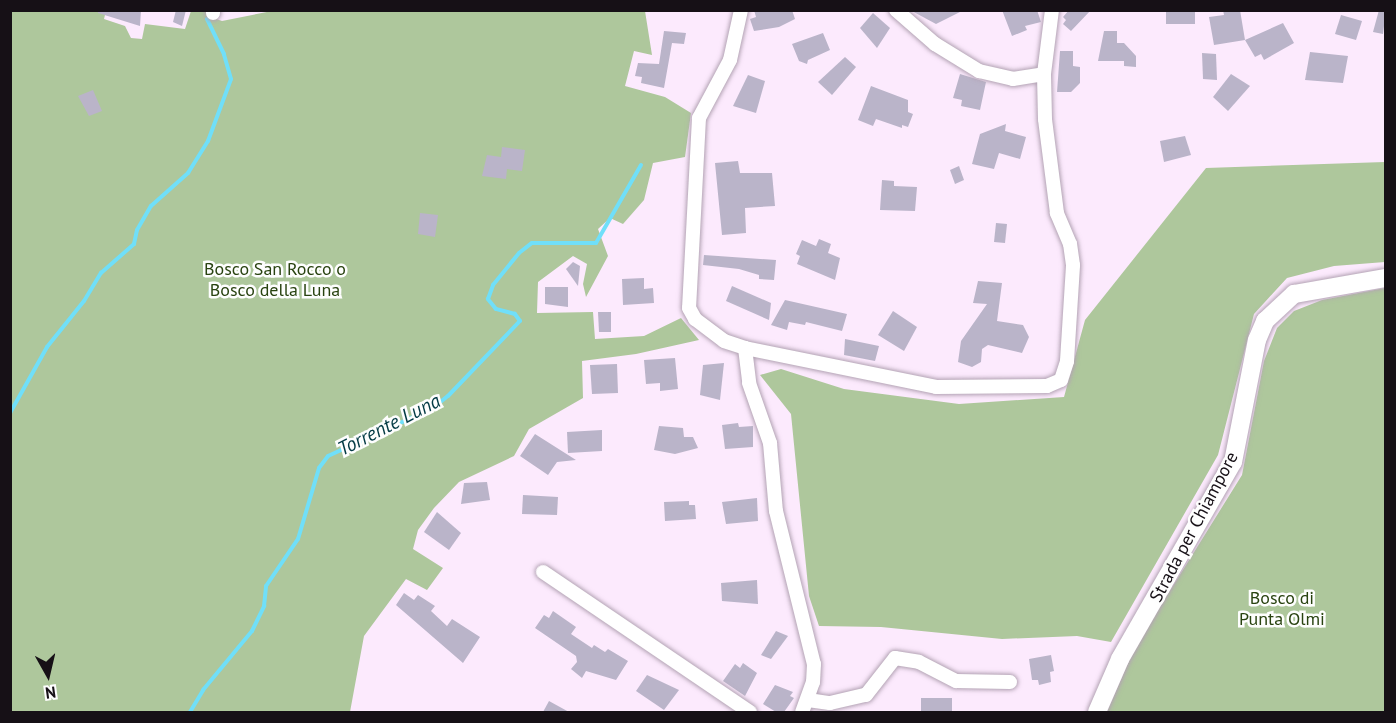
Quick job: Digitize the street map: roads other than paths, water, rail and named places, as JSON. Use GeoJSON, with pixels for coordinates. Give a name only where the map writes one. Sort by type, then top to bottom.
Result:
{"type":"FeatureCollection","features":[{"type":"Feature","properties":{"kind":"street"},"geometry":{"type":"LineString","coordinates":[[741,10],[730,60],[699,118],[689,308],[695,319],[724,341],[745,348],[936,387],[1047,387],[1061,380],[1067,361],[1073,265],[1055,201],[1044,74],[1052,10]]}},
{"type":"Feature","properties":{"kind":"street"},"geometry":{"type":"LineString","coordinates":[[896,10],[935,44],[979,71],[1013,79],[1044,74]]}},
{"type":"Feature","properties":{"kind":"street","name":"Strada per Chiampore"},"geometry":{"type":"LineString","coordinates":[[1097,712],[1120,659],[1233,462],[1257,339],[1265,321],[1294,294],[1386,278]]}},
{"type":"Feature","properties":{"kind":"street"},"geometry":{"type":"LineString","coordinates":[[745,348],[751,394],[770,443],[776,511],[814,664],[805,706],[866,695],[894,658],[920,662],[956,681],[1010,682]]}},
{"type":"Feature","properties":{"kind":"street"},"geometry":{"type":"LineString","coordinates":[[543,572],[750,712]]}},
{"type":"Feature","properties":{"kind":"waterway"},"geometry":{"type":"LineString","coordinates":[[10,413],[47,347],[84,301],[101,273],[134,244],[137,230],[151,206],[188,173],[208,141],[231,79],[224,54],[207,19]]}},
{"type":"Feature","properties":{"kind":"waterway","name":"Torrente Luna"},"geometry":{"type":"LineString","coordinates":[[190,712],[203,690],[252,631],[264,606],[266,586],[298,539],[319,468],[328,456],[433,408],[448,396],[520,321],[515,314],[496,309],[488,299],[493,285],[519,253],[532,243],[596,243],[641,165]]}},
{"type":"Feature","properties":{"kind":"park label","name":"Bosco San Rocco o Bosco della Luna"},"geometry":{"type":"Point","coordinates":[275,280]}},
{"type":"Feature","properties":{"kind":"park label","name":"Bosco di Punta Olmi"},"geometry":{"type":"Point","coordinates":[1282,609]}}]}
